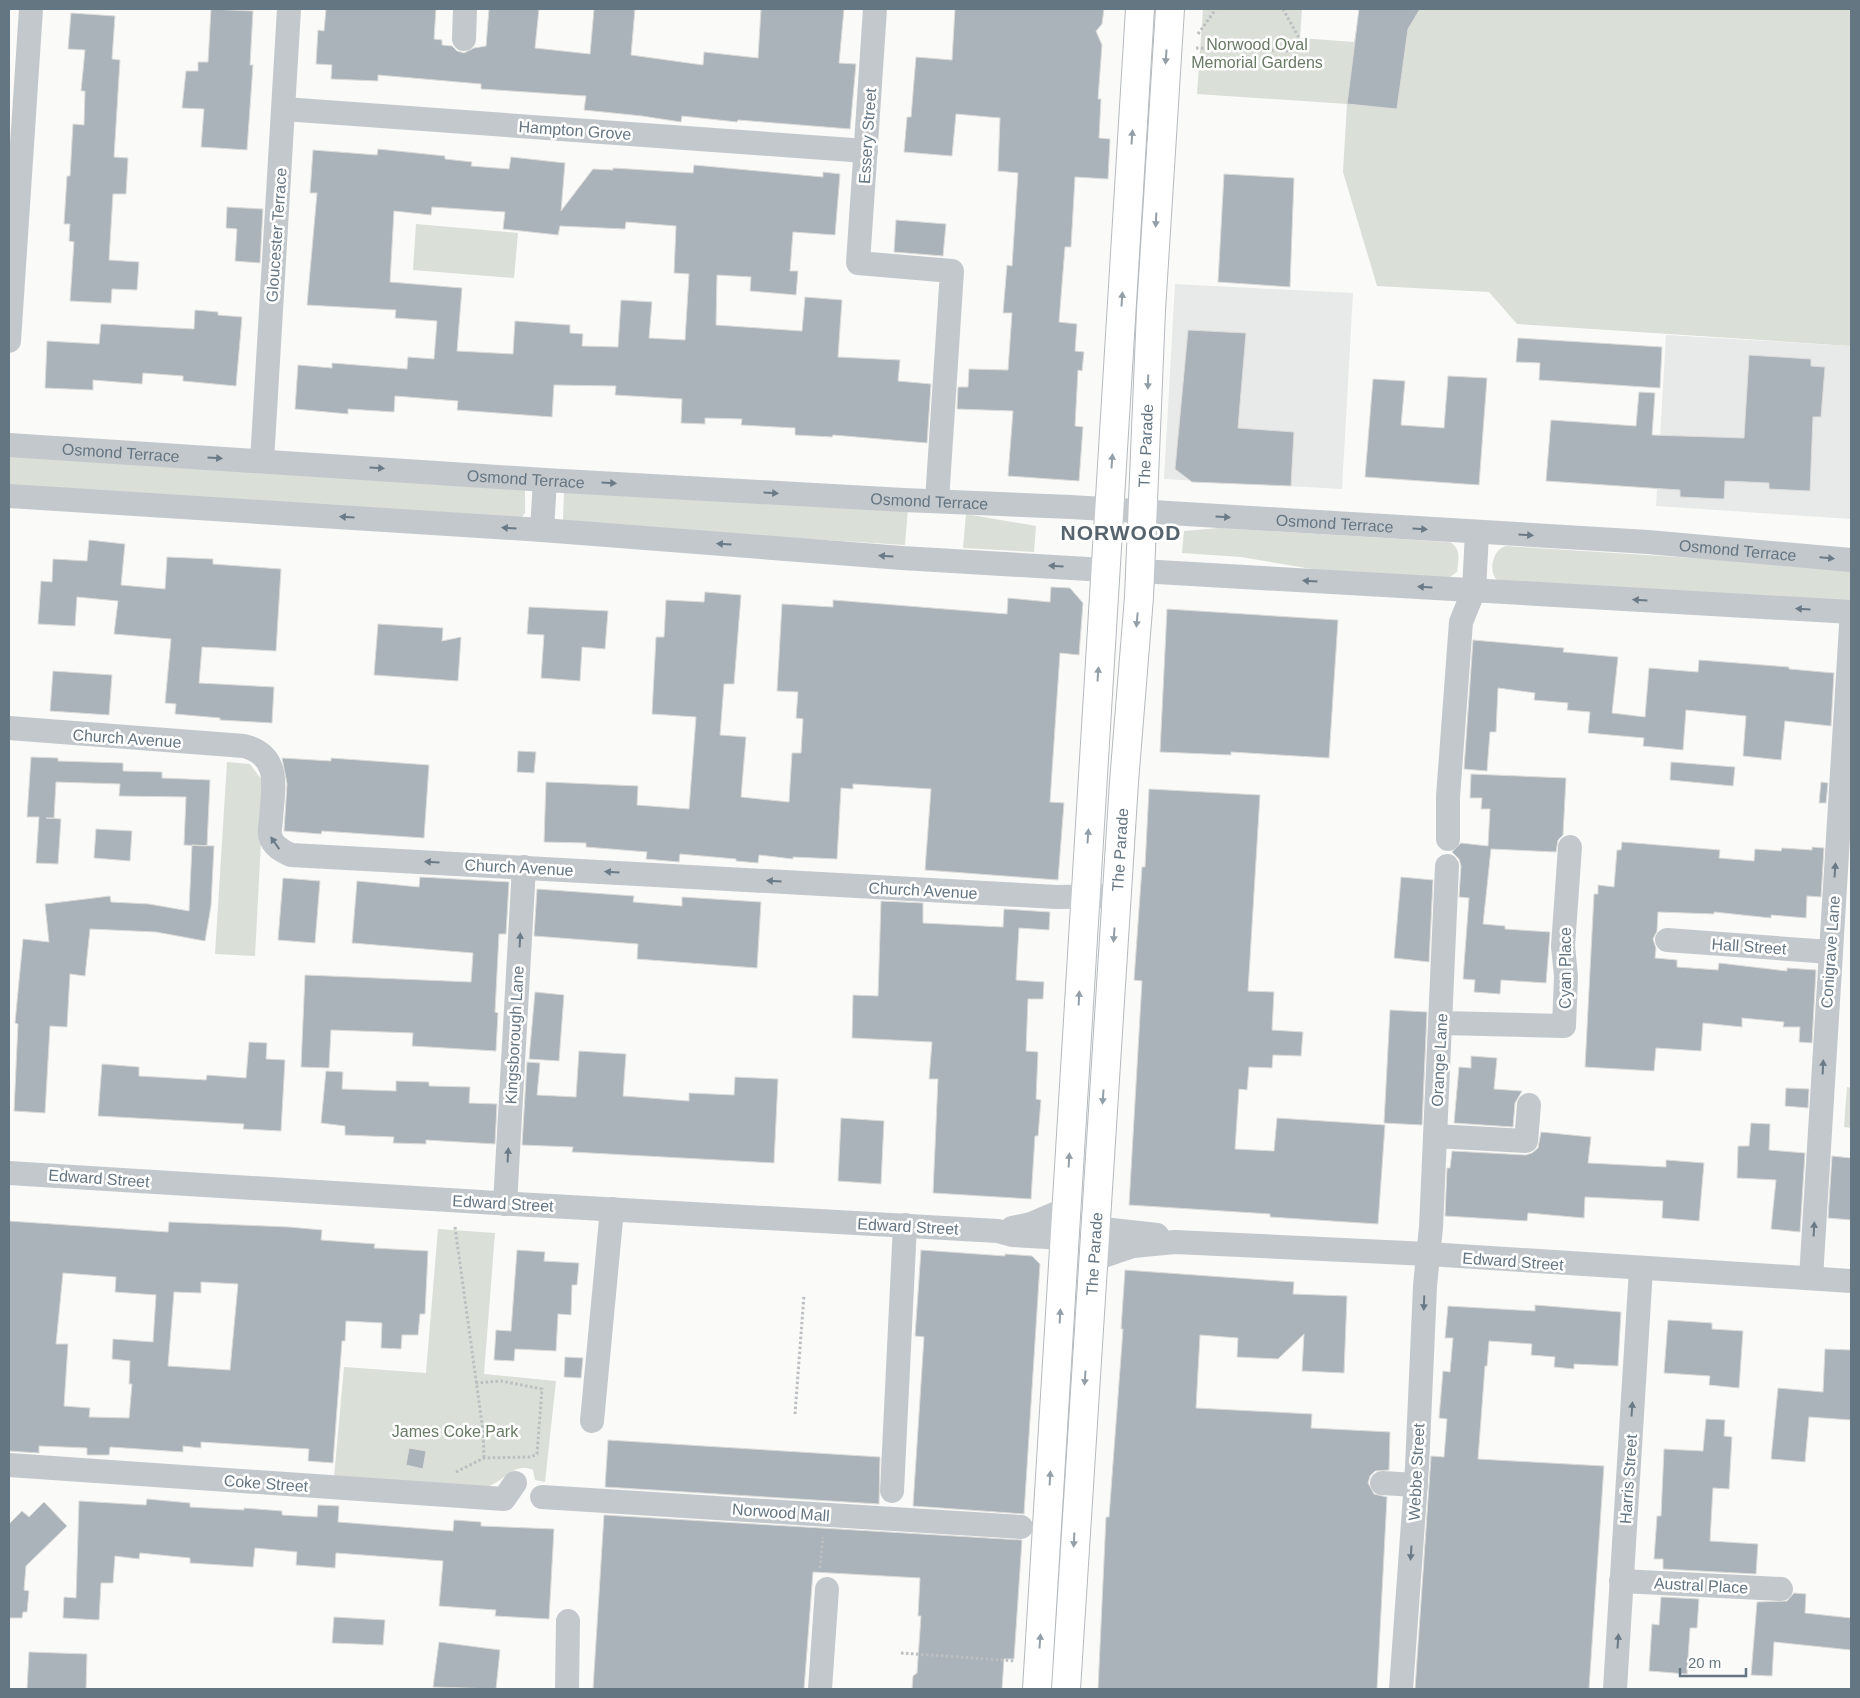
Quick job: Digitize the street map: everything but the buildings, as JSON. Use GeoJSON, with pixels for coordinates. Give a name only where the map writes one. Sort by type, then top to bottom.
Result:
{"type":"FeatureCollection","features":[{"type":"Feature","properties":{"kind":"main road","name":"The Parade"},"geometry":{"type":"LineString","coordinates":[[1037,1689],[1084,896],[1140,9]]}},
{"type":"Feature","properties":{"kind":"main road","name":"The Parade"},"geometry":{"type":"LineString","coordinates":[[1066,1689],[1094,1228],[1140,571],[1151,310],[1170,9]]}},
{"type":"Feature","properties":{"kind":"main road"},"geometry":{"type":"LineString","coordinates":[[1131,166],[1160,168]]}},
{"type":"Feature","properties":{"kind":"main road"},"geometry":{"type":"LineString","coordinates":[[1105,570],[1140,571]]}},
{"type":"Feature","properties":{"kind":"main road"},"geometry":{"type":"LineString","coordinates":[[1064,1238],[1094,1228]]}},
{"type":"Feature","properties":{"kind":"street"},"geometry":{"type":"LineString","coordinates":[[9,341],[13,186],[31,9]]}},
{"type":"Feature","properties":{"kind":"street","name":"Gloucester Terrace"},"geometry":{"type":"LineString","coordinates":[[262,460],[289,9]]}},
{"type":"Feature","properties":{"kind":"street"},"geometry":{"type":"LineString","coordinates":[[464,39],[465,9]]}},
{"type":"Feature","properties":{"kind":"street","name":"Essery Street"},"geometry":{"type":"LineString","coordinates":[[875,9],[858,263],[952,271],[937,502]]}},
{"type":"Feature","properties":{"kind":"street","name":"Hampton Grove"},"geometry":{"type":"LineString","coordinates":[[284,109],[866,151]]}},
{"type":"Feature","properties":{"kind":"street","name":"Osmond Terrace"},"geometry":{"type":"LineString","coordinates":[[9,445],[262,460],[545,480],[1109,510],[1648,542],[1851,560]]}},
{"type":"Feature","properties":{"kind":"street"},"geometry":{"type":"LineString","coordinates":[[542,530],[545,480]]}},
{"type":"Feature","properties":{"kind":"street"},"geometry":{"type":"LineString","coordinates":[[9,496],[542,530],[902,558],[1105,570]]}},
{"type":"Feature","properties":{"kind":"street"},"geometry":{"type":"LineString","coordinates":[[1448,839],[1448,797],[1461,622],[1474,590],[1477,533]]}},
{"type":"Feature","properties":{"kind":"street"},"geometry":{"type":"LineString","coordinates":[[1140,571],[1851,612]]}},
{"type":"Feature","properties":{"kind":"street","name":"Conigrave Lane"},"geometry":{"type":"LineString","coordinates":[[1811,1278],[1851,626]]}},
{"type":"Feature","properties":{"kind":"street","name":"Church Avenue"},"geometry":{"type":"LineString","coordinates":[[9,728],[244,746],[258,750],[269,761],[274,778],[270,835],[278,849],[291,855],[1057,897],[1117,896]]}},
{"type":"Feature","properties":{"kind":"street","name":"Cyan Place"},"geometry":{"type":"LineString","coordinates":[[1441,1023],[1564,1026],[1566,976],[1563,946],[1570,847]]}},
{"type":"Feature","properties":{"kind":"street","name":"Orange Lane"},"geometry":{"type":"LineString","coordinates":[[1428,1254],[1441,1023],[1447,866]]}},
{"type":"Feature","properties":{"kind":"street","name":"Kingsborough Lane"},"geometry":{"type":"LineString","coordinates":[[505,1204],[524,867]]}},
{"type":"Feature","properties":{"kind":"street","name":"Hall Street"},"geometry":{"type":"LineString","coordinates":[[1667,940],[1830,952]]}},
{"type":"Feature","properties":{"kind":"street"},"geometry":{"type":"LineString","coordinates":[[1435,1136],[1526,1141],[1529,1105]]}},
{"type":"Feature","properties":{"kind":"street","name":"Edward Street"},"geometry":{"type":"LineString","coordinates":[[9,1173],[505,1204],[905,1225],[998,1231],[1012,1235],[1064,1238]]}},
{"type":"Feature","properties":{"kind":"street"},"geometry":{"type":"LineString","coordinates":[[592,1421],[612,1209]]}},
{"type":"Feature","properties":{"kind":"street","name":"Edward Street"},"geometry":{"type":"LineString","coordinates":[[998,1231],[1031,1224],[1066,1209]]}},
{"type":"Feature","properties":{"kind":"street"},"geometry":{"type":"LineString","coordinates":[[892,1491],[905,1225]]}},
{"type":"Feature","properties":{"kind":"street","name":"Edward Street"},"geometry":{"type":"LineString","coordinates":[[1094,1228],[1154,1234],[1175,1242]]}},
{"type":"Feature","properties":{"kind":"street","name":"Edward Street"},"geometry":{"type":"LineString","coordinates":[[1092,1260],[1132,1246],[1175,1242],[1428,1254],[1851,1281]]}},
{"type":"Feature","properties":{"kind":"street","name":"Webbe Street"},"geometry":{"type":"LineString","coordinates":[[1401,1689],[1416,1485],[1428,1254]]}},
{"type":"Feature","properties":{"kind":"street","name":"Harris Street"},"geometry":{"type":"LineString","coordinates":[[1615,1689],[1641,1269]]}},
{"type":"Feature","properties":{"kind":"street","name":"Coke Street"},"geometry":{"type":"LineString","coordinates":[[9,1465],[504,1499],[515,1482]]}},
{"type":"Feature","properties":{"kind":"street"},"geometry":{"type":"LineString","coordinates":[[1382,1483],[1416,1485]]}},
{"type":"Feature","properties":{"kind":"street","name":"Norwood Mall"},"geometry":{"type":"LineString","coordinates":[[542,1497],[1021,1527]]}},
{"type":"Feature","properties":{"kind":"street","name":"Austral Place"},"geometry":{"type":"LineString","coordinates":[[1622,1581],[1781,1589]]}},
{"type":"Feature","properties":{"kind":"street"},"geometry":{"type":"LineString","coordinates":[[820,1689],[827,1590]]}},
{"type":"Feature","properties":{"kind":"street"},"geometry":{"type":"LineString","coordinates":[[567,1689],[568,1621]]}},
{"type":"Feature","properties":{"kind":"path"},"geometry":{"type":"LineString","coordinates":[[1198,34],[1216,9]]}},
{"type":"Feature","properties":{"kind":"path"},"geometry":{"type":"LineString","coordinates":[[1196,48],[1297,51],[1299,38],[1283,9]]}},
{"type":"Feature","properties":{"kind":"path"},"geometry":{"type":"LineString","coordinates":[[456,1227],[476,1383],[483,1432],[484,1458],[531,1457],[537,1454],[542,1389],[501,1381],[476,1383]]}},
{"type":"Feature","properties":{"kind":"path"},"geometry":{"type":"LineString","coordinates":[[795,1414],[804,1294]]}},
{"type":"Feature","properties":{"kind":"path"},"geometry":{"type":"LineString","coordinates":[[823,1535],[819,1574],[827,1590]]}},
{"type":"Feature","properties":{"kind":"path"},"geometry":{"type":"LineString","coordinates":[[901,1653],[1038,1662]]}},
{"type":"Feature","properties":{"kind":"shaded area"},"geometry":{"type":"Polygon","coordinates":[[[1175,284],[1353,293],[1342,489],[1164,479],[1175,284]]]}},
{"type":"Feature","properties":{"kind":"shaded area"},"geometry":{"type":"Polygon","coordinates":[[[1666,335],[1851,346],[1851,519],[1656,506],[1666,335]]]}},
{"type":"Feature","properties":{"kind":"green space","name":"Norwood Oval Memorial Gardens"},"geometry":{"type":"Polygon","coordinates":[[[1203,9],[1302,9],[1300,38],[1354,42],[1360,9],[1851,9],[1851,346],[1517,324],[1489,292],[1377,286],[1343,172],[1347,104],[1197,94],[1203,9]]]}},
{"type":"Feature","properties":{"kind":"green space"},"geometry":{"type":"Polygon","coordinates":[[[416,224],[518,233],[514,278],[413,270],[416,224]]]}},
{"type":"Feature","properties":{"kind":"green space"},"geometry":{"type":"Polygon","coordinates":[[[9,452],[525,489],[525,513],[519,520],[9,489],[9,452]]]}},
{"type":"Feature","properties":{"kind":"green space"},"geometry":{"type":"Polygon","coordinates":[[[564,492],[908,509],[905,545],[616,527],[563,520],[564,492]]]}},
{"type":"Feature","properties":{"kind":"green space"},"geometry":{"type":"Polygon","coordinates":[[[966,514],[1036,526],[1034,552],[963,548],[966,514]]]}},
{"type":"Feature","properties":{"kind":"green space"},"geometry":{"type":"Polygon","coordinates":[[[1219,528],[1450,542],[1458,552],[1457,572],[1447,579],[1324,571],[1241,557],[1182,553],[1184,531],[1219,528]]]}},
{"type":"Feature","properties":{"kind":"green space"},"geometry":{"type":"Polygon","coordinates":[[[1506,546],[1851,568],[1851,604],[1498,581],[1493,572],[1493,561],[1498,551],[1506,546]]]}},
{"type":"Feature","properties":{"kind":"green space"},"geometry":{"type":"Polygon","coordinates":[[[227,762],[250,764],[264,783],[255,956],[215,954],[227,762]]]}},
{"type":"Feature","properties":{"kind":"green space"},"geometry":{"type":"Polygon","coordinates":[[[1847,1087],[1851,1088],[1851,1128],[1844,1127],[1847,1087]]]}},
{"type":"Feature","properties":{"kind":"green space","name":"James Coke Park"},"geometry":{"type":"Polygon","coordinates":[[[438,1229],[495,1233],[484,1374],[556,1381],[545,1482],[535,1480],[533,1470],[520,1468],[489,1486],[333,1488],[344,1367],[426,1373],[438,1229]]]}},
{"type":"Feature","properties":{"kind":"district","name":"NORWOOD"},"geometry":{"type":"Point","coordinates":[1121,533]}}]}
